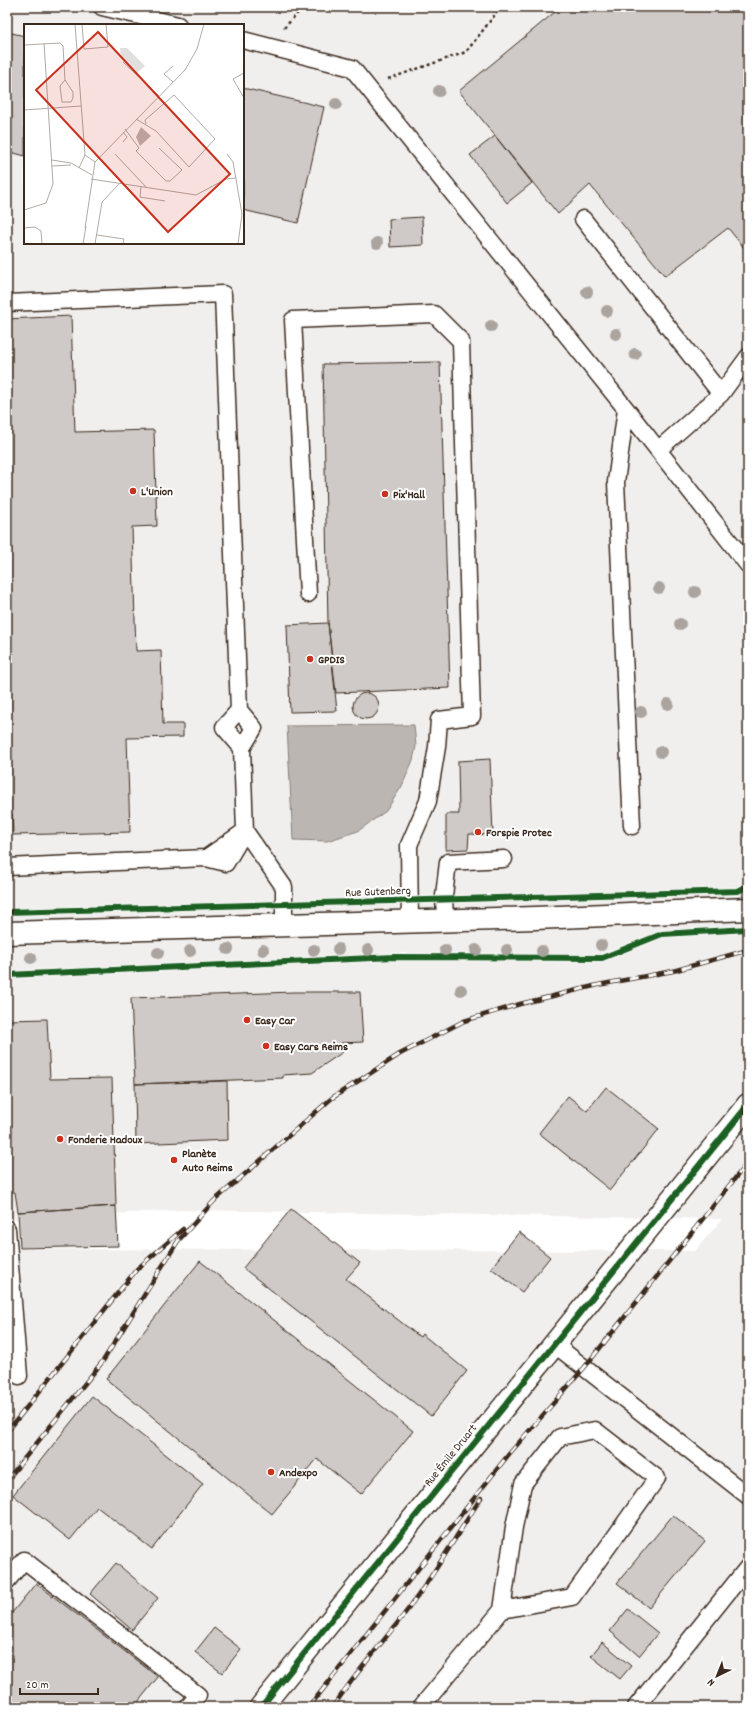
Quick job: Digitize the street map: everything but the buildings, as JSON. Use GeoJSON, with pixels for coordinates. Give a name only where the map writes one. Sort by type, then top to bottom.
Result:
{"type":"FeatureCollection","features":[{"type":"Feature","properties":{"kind":"street"},"geometry":{"type":"LineString","coordinates":[[7,933],[410,922],[748,909]]}},
{"type":"Feature","properties":{"kind":"street","name":"Rue Émile Druart"},"geometry":{"type":"LineString","coordinates":[[261,1707],[748,1105]]}},
{"type":"Feature","properties":{"kind":"lane"},"geometry":{"type":"LineString","coordinates":[[102,7],[174,24]]}},
{"type":"Feature","properties":{"kind":"lane"},"geometry":{"type":"LineString","coordinates":[[244,40],[352,68],[626,409],[748,565]]}},
{"type":"Feature","properties":{"kind":"lane"},"geometry":{"type":"LineString","coordinates":[[583,219],[721,394]]}},
{"type":"Feature","properties":{"kind":"lane"},"geometry":{"type":"LineString","coordinates":[[7,303],[223,294],[239,710],[254,728],[242,748],[245,831],[226,863],[206,858],[7,867]]}},
{"type":"Feature","properties":{"kind":"lane"},"geometry":{"type":"LineString","coordinates":[[308,594],[293,320],[434,314],[461,341],[472,716],[439,720],[437,747],[428,801],[409,845],[410,922]]}},
{"type":"Feature","properties":{"kind":"lane"},"geometry":{"type":"LineString","coordinates":[[658,450],[721,394],[748,357]]}},
{"type":"Feature","properties":{"kind":"lane"},"geometry":{"type":"LineString","coordinates":[[626,409],[616,482],[632,826]]}},
{"type":"Feature","properties":{"kind":"lane"},"geometry":{"type":"LineString","coordinates":[[239,710],[224,727],[242,748]]}},
{"type":"Feature","properties":{"kind":"lane"},"geometry":{"type":"LineString","coordinates":[[245,831],[284,887],[284,925]]}},
{"type":"Feature","properties":{"kind":"lane"},"geometry":{"type":"LineString","coordinates":[[445,920],[444,896],[448,862],[504,859]]}},
{"type":"Feature","properties":{"kind":"lane"},"geometry":{"type":"LineString","coordinates":[[7,1229],[19,1376]]}},
{"type":"Feature","properties":{"kind":"lane"},"geometry":{"type":"LineString","coordinates":[[554,1344],[748,1496]]}},
{"type":"Feature","properties":{"kind":"lane"},"geometry":{"type":"LineString","coordinates":[[422,1707],[502,1610],[514,1527],[523,1484],[560,1437],[595,1430],[657,1478],[572,1597],[502,1610]]}},
{"type":"Feature","properties":{"kind":"lane"},"geometry":{"type":"LineString","coordinates":[[7,1581],[24,1560],[198,1695],[188,1707]]}},
{"type":"Feature","properties":{"kind":"lane"},"geometry":{"type":"LineString","coordinates":[[636,1707],[748,1568]]}},
{"type":"Feature","properties":{"kind":"path"},"geometry":{"type":"LineString","coordinates":[[367,86],[466,52],[501,7]]}},
{"type":"Feature","properties":{"kind":"shaded area"},"geometry":{"type":"Polygon","coordinates":[[[7,7],[748,7],[748,1707],[7,1707],[7,1249],[695,1251],[722,1219],[182,1210],[7,1220],[7,7]]]}},
{"type":"Feature","properties":{"kind":"shaded area"},"geometry":{"type":"Polygon","coordinates":[[[414,725],[416,746],[413,760],[402,786],[386,811],[358,831],[327,841],[293,840],[287,726],[414,725]]]}},
{"type":"Feature","properties":{"kind":"railway"},"geometry":{"type":"LineString","coordinates":[[7,1480],[103,1361],[178,1241],[214,1201],[332,1098],[400,1054],[464,1021],[520,1004],[598,985],[673,971],[748,950]]}},
{"type":"Feature","properties":{"kind":"railway"},"geometry":{"type":"LineString","coordinates":[[309,1707],[509,1454],[584,1368],[748,1162]]}},
{"type":"Feature","properties":{"kind":"railway"},"geometry":{"type":"LineString","coordinates":[[7,1432],[137,1269],[183,1229]]}},
{"type":"Feature","properties":{"kind":"railway"},"geometry":{"type":"LineString","coordinates":[[333,1707],[351,1681],[419,1594],[481,1498]]}},
{"type":"Feature","properties":{"kind":"cycle path","name":"Rue Gutenberg"},"geometry":{"type":"LineString","coordinates":[[7,912],[738,891],[748,886]]}},
{"type":"Feature","properties":{"kind":"cycle path"},"geometry":{"type":"LineString","coordinates":[[7,975],[394,957],[602,958],[662,934],[748,929]]}},
{"type":"Feature","properties":{"kind":"cycle path"},"geometry":{"type":"LineString","coordinates":[[261,1707],[748,1105]]}},
{"type":"Feature","properties":{"kind":"place","name":"L'Union"},"geometry":{"type":"Point","coordinates":[133,491]}},
{"type":"Feature","properties":{"kind":"place","name":"Pix'Hall"},"geometry":{"type":"Point","coordinates":[385,494]}},
{"type":"Feature","properties":{"kind":"place","name":"GPDIS"},"geometry":{"type":"Point","coordinates":[310,659]}},
{"type":"Feature","properties":{"kind":"place","name":"Forspie Protec"},"geometry":{"type":"Point","coordinates":[478,832]}},
{"type":"Feature","properties":{"kind":"place","name":"Easy Car"},"geometry":{"type":"Point","coordinates":[247,1020]}},
{"type":"Feature","properties":{"kind":"place","name":"Easy Cars Reims"},"geometry":{"type":"Point","coordinates":[266,1046]}},
{"type":"Feature","properties":{"kind":"place","name":"Fonderie Hadoux"},"geometry":{"type":"Point","coordinates":[60,1139]}},
{"type":"Feature","properties":{"kind":"place","name":"Planète Auto Reims"},"geometry":{"type":"Point","coordinates":[174,1160]}},
{"type":"Feature","properties":{"kind":"place","name":"Andexpo"},"geometry":{"type":"Point","coordinates":[271,1472]}}]}
